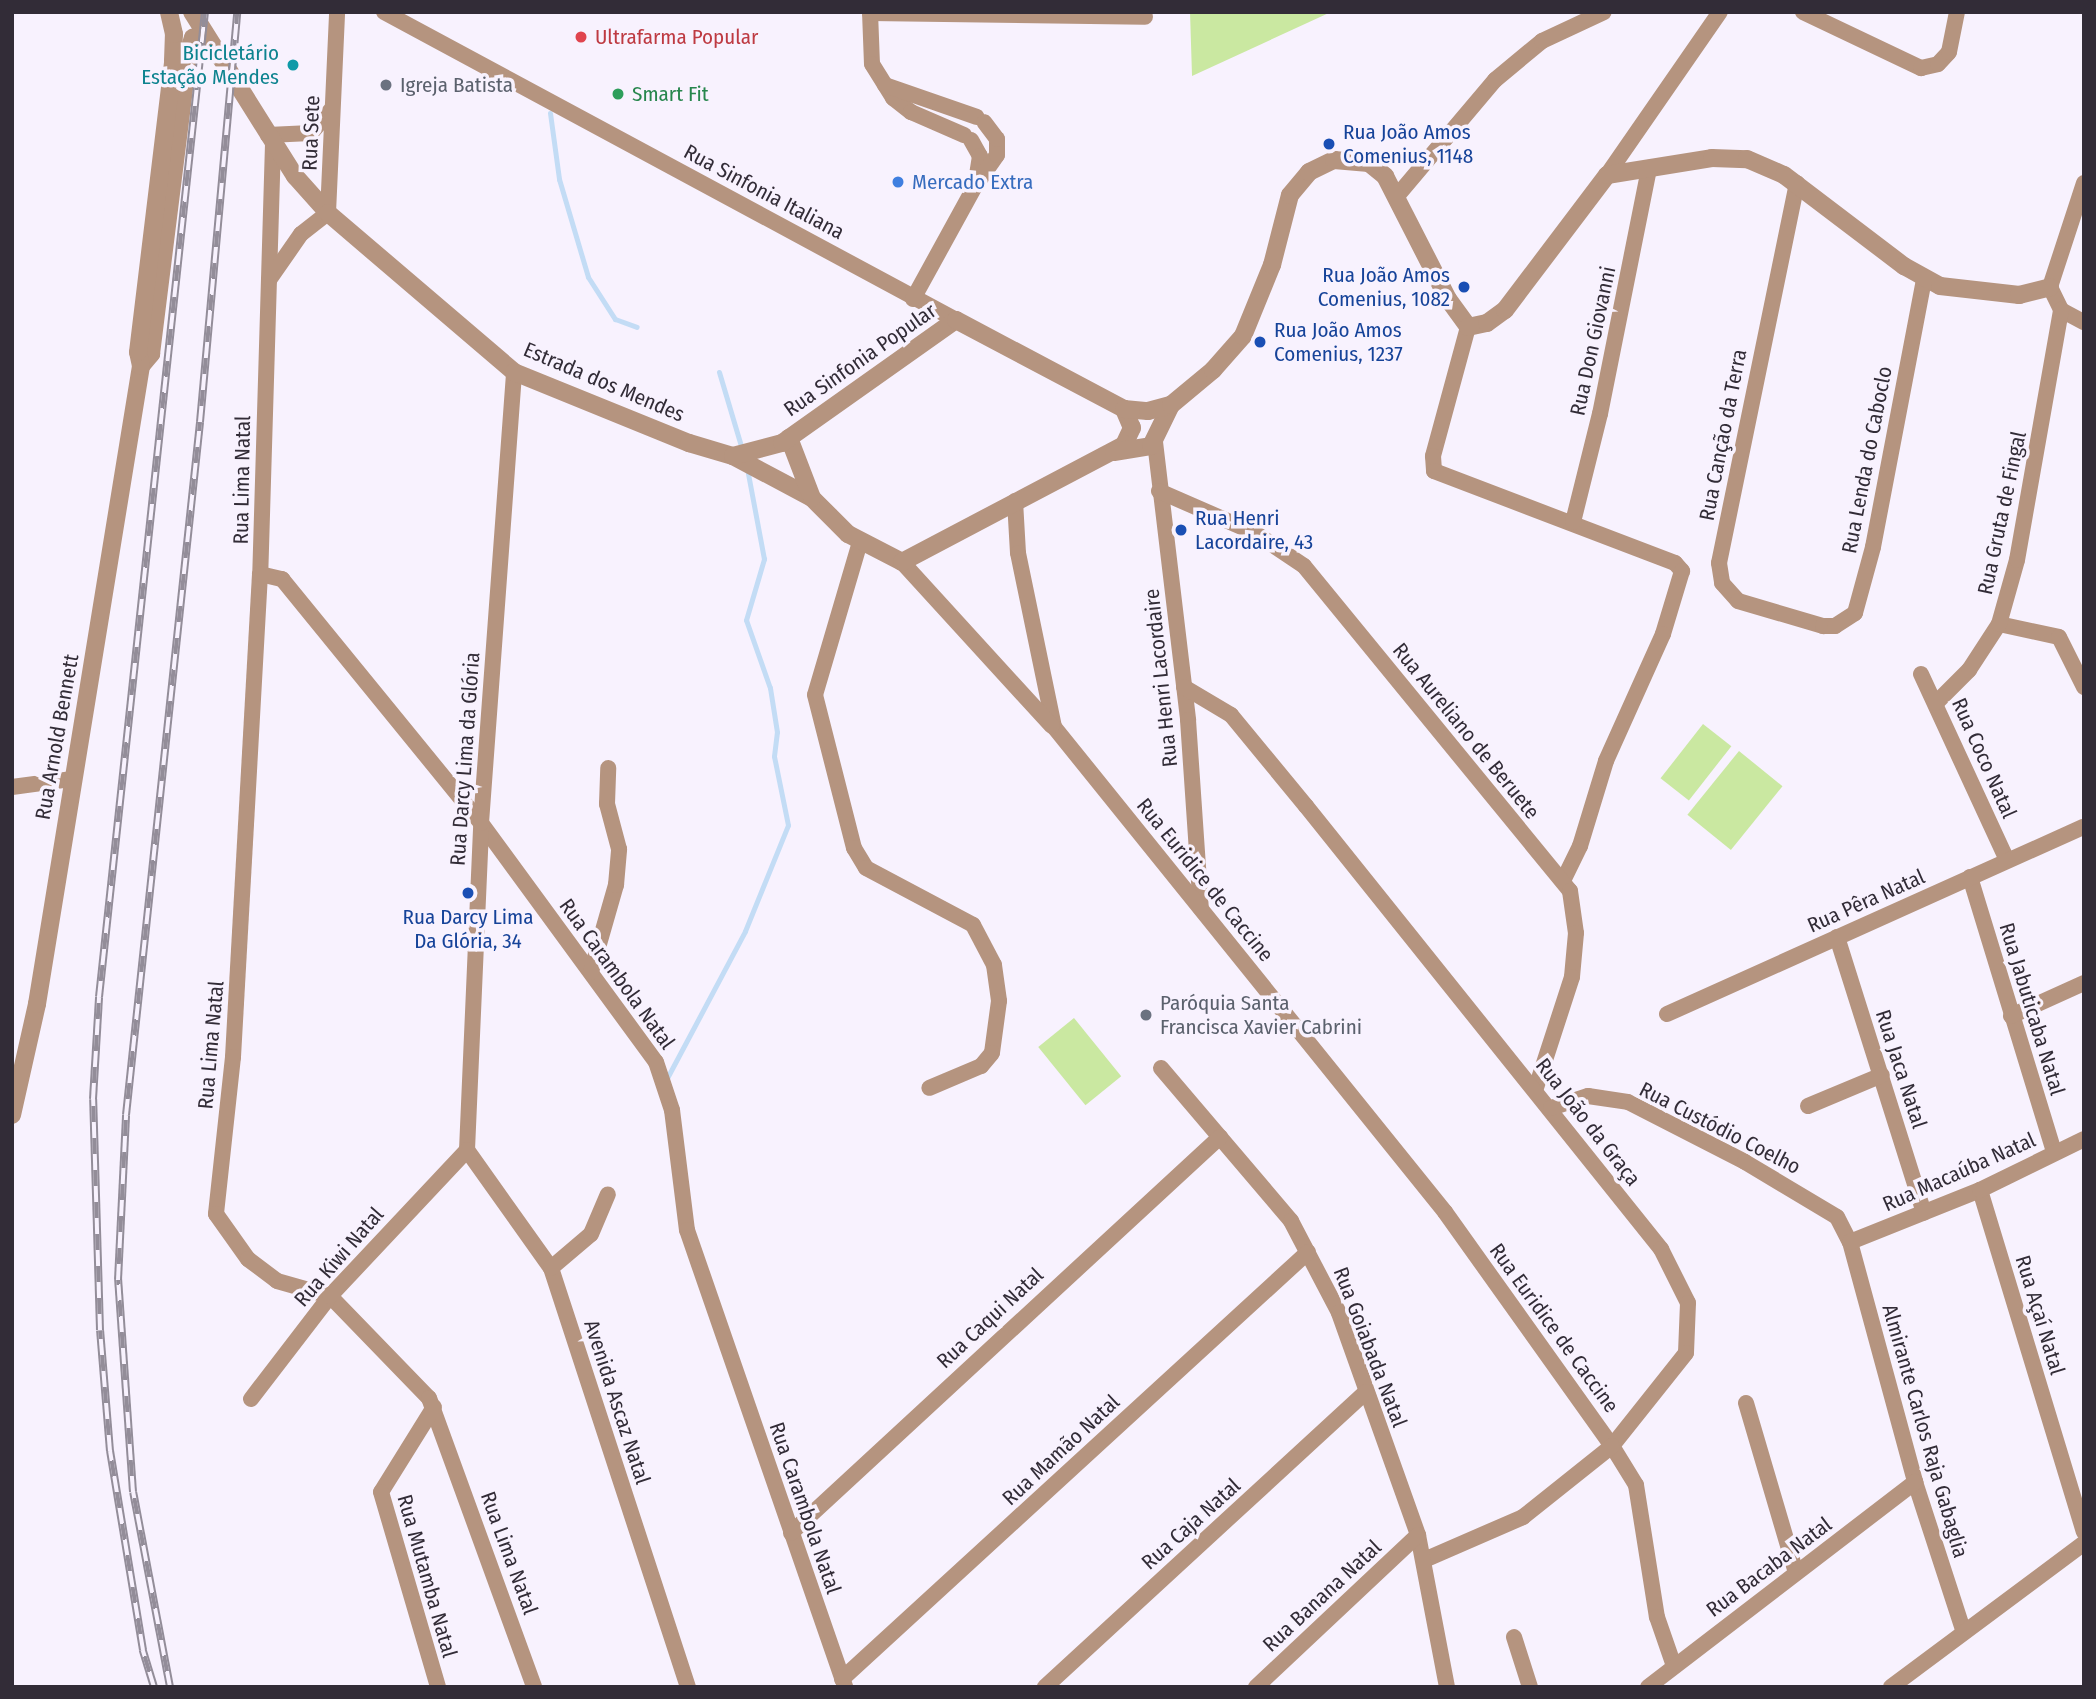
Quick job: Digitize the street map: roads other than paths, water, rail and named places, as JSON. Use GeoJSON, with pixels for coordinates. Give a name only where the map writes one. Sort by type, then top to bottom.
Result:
{"type":"FeatureCollection","features":[{"type":"Feature","properties":{"kind":"street","name":"Rua Arnold Bennett"},"geometry":{"type":"LineString","coordinates":[[12,1115],[37,1004],[141,366],[138,352],[173,61],[174,34],[169,12]]}},
{"type":"Feature","properties":{"kind":"street","name":"Estrada dos Mendes"},"geometry":{"type":"LineString","coordinates":[[192,12],[270,140],[328,214],[513,372],[689,443],[733,456],[812,498],[860,542],[902,562],[1054,727]]}},
{"type":"Feature","properties":{"kind":"street","name":"Rua Sete"},"geometry":{"type":"LineString","coordinates":[[328,214],[337,12]]}},
{"type":"Feature","properties":{"kind":"street","name":"Rua Sinfonia Italiana"},"geometry":{"type":"LineString","coordinates":[[384,12],[913,299],[1124,409]]}},
{"type":"Feature","properties":{"kind":"street"},"geometry":{"type":"LineString","coordinates":[[1397,196],[1495,80],[1542,41],[1604,12]]}},
{"type":"Feature","properties":{"kind":"street"},"geometry":{"type":"LineString","coordinates":[[1468,327],[1487,323],[1505,310],[1607,175],[1720,12]]}},
{"type":"Feature","properties":{"kind":"street"},"geometry":{"type":"LineString","coordinates":[[1803,12],[1921,68],[1938,64],[1949,52],[1957,12]]}},
{"type":"Feature","properties":{"kind":"street"},"geometry":{"type":"LineString","coordinates":[[974,188],[980,156],[968,137],[911,112],[885,86],[872,64],[870,13],[1145,17]]}},
{"type":"Feature","properties":{"kind":"street","name":"Rua Arnold Bennett"},"geometry":{"type":"LineString","coordinates":[[141,366],[151,354],[189,50],[193,38],[205,34]]}},
{"type":"Feature","properties":{"kind":"street"},"geometry":{"type":"LineString","coordinates":[[885,86],[981,119],[999,146],[913,299]]}},
{"type":"Feature","properties":{"kind":"street"},"geometry":{"type":"LineString","coordinates":[[270,140],[311,133],[332,108]]}},
{"type":"Feature","properties":{"kind":"street","name":"Rua Lima Natal"},"geometry":{"type":"LineString","coordinates":[[270,140],[260,574],[233,1057],[216,1214],[248,1259],[277,1281],[330,1296],[424,1391],[434,1408],[534,1687]]}},
{"type":"Feature","properties":{"kind":"street"},"geometry":{"type":"LineString","coordinates":[[1607,175],[1730,157],[1766,165],[1797,183],[1924,279],[1959,292],[1987,294],[2019,295],[2050,287]]}},
{"type":"Feature","properties":{"kind":"street"},"geometry":{"type":"LineString","coordinates":[[1111,452],[1144,449],[1154,426],[1171,405],[1213,370],[1243,336],[1272,265],[1290,195],[1309,172],[1334,160],[1369,163],[1385,176],[1448,299],[1468,327]]}},
{"type":"Feature","properties":{"kind":"street","name":"Rua Don Giovanni"},"geometry":{"type":"LineString","coordinates":[[1573,522],[1600,414],[1649,168]]}},
{"type":"Feature","properties":{"kind":"street","name":"Rua Canção da Terra"},"geometry":{"type":"LineString","coordinates":[[1797,183],[1751,399],[1719,575],[1738,601],[1824,626]]}},
{"type":"Feature","properties":{"kind":"street"},"geometry":{"type":"LineString","coordinates":[[2084,183],[2050,287],[2062,310],[2084,322]]}},
{"type":"Feature","properties":{"kind":"street"},"geometry":{"type":"LineString","coordinates":[[267,283],[301,234],[328,214]]}},
{"type":"Feature","properties":{"kind":"street","name":"Rua Lenda do Caboclo"},"geometry":{"type":"LineString","coordinates":[[1824,626],[1835,626],[1855,613],[1864,582],[1924,279]]}},
{"type":"Feature","properties":{"kind":"street","name":"Rua Gruta de Fingal"},"geometry":{"type":"LineString","coordinates":[[1936,703],[1969,670],[1999,624],[2019,550],[2062,310]]}},
{"type":"Feature","properties":{"kind":"street","name":"Rua Sinfonia Popular"},"geometry":{"type":"LineString","coordinates":[[733,456],[789,438],[956,320]]}},
{"type":"Feature","properties":{"kind":"street"},"geometry":{"type":"LineString","coordinates":[[1468,327],[1432,461],[1439,475],[1573,522],[1675,563],[1682,575],[1654,655],[1606,761],[1580,846],[1563,881]]}},
{"type":"Feature","properties":{"kind":"street","name":"Rua Darcy Lima da Glória"},"geometry":{"type":"LineString","coordinates":[[467,1150],[481,823],[513,372]]}},
{"type":"Feature","properties":{"kind":"street"},"geometry":{"type":"LineString","coordinates":[[1124,409],[1154,426]]}},
{"type":"Feature","properties":{"kind":"street"},"geometry":{"type":"LineString","coordinates":[[902,562],[1015,500],[1124,445],[1132,433],[1124,409]]}},
{"type":"Feature","properties":{"kind":"street","name":"Rua Henri Lacordaire"},"geometry":{"type":"LineString","coordinates":[[1154,426],[1158,491],[1184,687],[1201,909]]}},
{"type":"Feature","properties":{"kind":"street","name":"Rua Sinfonia Popular"},"geometry":{"type":"LineString","coordinates":[[789,438],[812,498]]}},
{"type":"Feature","properties":{"kind":"street","name":"Rua Aureliano de Beruete"},"geometry":{"type":"LineString","coordinates":[[1158,491],[1255,533],[1304,566],[1563,881],[1575,910],[1572,977],[1536,1088]]}},
{"type":"Feature","properties":{"kind":"street","name":"Rua Euridice de Caccine"},"geometry":{"type":"LineString","coordinates":[[1015,500],[1018,554],[1054,727],[1445,1212],[1612,1446],[1636,1485],[1657,1617],[1674,1666]]}},
{"type":"Feature","properties":{"kind":"street"},"geometry":{"type":"LineString","coordinates":[[860,542],[815,695],[854,848],[866,868],[973,925],[994,965],[999,1001],[992,1053],[981,1066],[929,1088]]}},
{"type":"Feature","properties":{"kind":"street","name":"Rua Carambola Natal"},"geometry":{"type":"LineString","coordinates":[[260,574],[282,579],[481,823],[641,1039],[665,1081],[687,1230],[844,1683]]}},
{"type":"Feature","properties":{"kind":"street"},"geometry":{"type":"LineString","coordinates":[[1999,624],[2048,634],[2063,641],[2084,687]]}},
{"type":"Feature","properties":{"kind":"street","name":"Rua Coco Natal"},"geometry":{"type":"LineString","coordinates":[[1921,674],[2007,860]]}},
{"type":"Feature","properties":{"kind":"street","name":"Rua João da Graça"},"geometry":{"type":"LineString","coordinates":[[1184,687],[1231,715],[1536,1088],[1661,1249],[1688,1303],[1686,1353],[1612,1446],[1523,1517],[1424,1560]]}},
{"type":"Feature","properties":{"kind":"street"},"geometry":{"type":"LineString","coordinates":[[591,972],[616,885],[619,849],[607,804],[608,768]]}},
{"type":"Feature","properties":{"kind":"street"},"geometry":{"type":"LineString","coordinates":[[12,787],[72,779]]}},
{"type":"Feature","properties":{"kind":"street","name":"Rua Pêra Natal"},"geometry":{"type":"LineString","coordinates":[[1667,1014],[2084,827]]}},
{"type":"Feature","properties":{"kind":"street","name":"Rua Jabuticaba Natal"},"geometry":{"type":"LineString","coordinates":[[1970,877],[2054,1152]]}},
{"type":"Feature","properties":{"kind":"street","name":"Rua Jaca Natal"},"geometry":{"type":"LineString","coordinates":[[1837,937],[1924,1213]]}},
{"type":"Feature","properties":{"kind":"street"},"geometry":{"type":"LineString","coordinates":[[2011,1016],[2084,983]]}},
{"type":"Feature","properties":{"kind":"street","name":"Rua Goiabada Natal"},"geometry":{"type":"LineString","coordinates":[[1161,1068],[1271,1195],[1308,1252],[1339,1313],[1418,1535],[1447,1687]]}},
{"type":"Feature","properties":{"kind":"street"},"geometry":{"type":"LineString","coordinates":[[1808,1106],[1882,1074]]}},
{"type":"Feature","properties":{"kind":"street","name":"Rua Custódio Coelho"},"geometry":{"type":"LineString","coordinates":[[1551,1108],[1588,1096],[1628,1102],[1823,1206],[1844,1226],[1850,1242]]}},
{"type":"Feature","properties":{"kind":"street","name":"Rua Caqui Natal"},"geometry":{"type":"LineString","coordinates":[[791,1533],[1220,1137]]}},
{"type":"Feature","properties":{"kind":"street","name":"Rua Macaúba Natal"},"geometry":{"type":"LineString","coordinates":[[1850,1242],[1980,1190],[2084,1139]]}},
{"type":"Feature","properties":{"kind":"street","name":"Rua Kiwi Natal"},"geometry":{"type":"LineString","coordinates":[[251,1399],[330,1296],[467,1150]]}},
{"type":"Feature","properties":{"kind":"street","name":"Avenida Ascaz Natal"},"geometry":{"type":"LineString","coordinates":[[467,1150],[551,1268],[688,1687]]}},
{"type":"Feature","properties":{"kind":"street","name":"Rua Açaí Natal"},"geometry":{"type":"LineString","coordinates":[[1980,1190],[2084,1532]]}},
{"type":"Feature","properties":{"kind":"street"},"geometry":{"type":"LineString","coordinates":[[551,1268],[591,1234],[608,1194]]}},
{"type":"Feature","properties":{"kind":"street","name":"Almirante Carlos Raja Gabaglia"},"geometry":{"type":"LineString","coordinates":[[1850,1242],[1915,1482],[1963,1630]]}},
{"type":"Feature","properties":{"kind":"street","name":"Rua Mamão Natal"},"geometry":{"type":"LineString","coordinates":[[844,1683],[1308,1252]]}},
{"type":"Feature","properties":{"kind":"street","name":"Rua Caja Natal"},"geometry":{"type":"LineString","coordinates":[[1045,1687],[1367,1392]]}},
{"type":"Feature","properties":{"kind":"street"},"geometry":{"type":"LineString","coordinates":[[1746,1403],[1796,1573]]}},
{"type":"Feature","properties":{"kind":"street","name":"Rua Mutamba Natal"},"geometry":{"type":"LineString","coordinates":[[434,1408],[381,1492],[438,1687]]}},
{"type":"Feature","properties":{"kind":"street","name":"Rua Bacaba Natal"},"geometry":{"type":"LineString","coordinates":[[1648,1687],[1915,1482]]}},
{"type":"Feature","properties":{"kind":"street","name":"Rua Banana Natal"},"geometry":{"type":"LineString","coordinates":[[1256,1687],[1418,1535]]}},
{"type":"Feature","properties":{"kind":"street"},"geometry":{"type":"LineString","coordinates":[[1891,1687],[1963,1630],[2084,1543]]}},
{"type":"Feature","properties":{"kind":"street"},"geometry":{"type":"LineString","coordinates":[[1514,1637],[1530,1687]]}},
{"type":"Feature","properties":{"kind":"waterway"},"geometry":{"type":"LineString","coordinates":[[550,113],[559,179],[588,277],[615,319],[637,327]]}},
{"type":"Feature","properties":{"kind":"waterway"},"geometry":{"type":"LineString","coordinates":[[719,372],[742,449]]}},
{"type":"Feature","properties":{"kind":"waterway"},"geometry":{"type":"LineString","coordinates":[[667,1078],[745,931],[788,825],[774,756],[777,732],[770,688],[746,620],[764,559],[747,468]]}},
{"type":"Feature","properties":{"kind":"railway"},"geometry":{"type":"LineString","coordinates":[[154,1687],[143,1650],[110,1451],[100,1330],[93,1099],[99,997],[205,12]]}},
{"type":"Feature","properties":{"kind":"railway"},"geometry":{"type":"LineString","coordinates":[[170,1687],[133,1492],[118,1280],[126,1115],[200,422],[237,12]]}},
{"type":"Feature","properties":{"kind":"place","name":"Ultrafarma Popular"},"geometry":{"type":"Point","coordinates":[581,37]}},
{"type":"Feature","properties":{"kind":"place","name":"Bicicletário Estação Mendes"},"geometry":{"type":"Point","coordinates":[293,65]}},
{"type":"Feature","properties":{"kind":"place","name":"Igreja Batista"},"geometry":{"type":"Point","coordinates":[386,85]}},
{"type":"Feature","properties":{"kind":"place","name":"Smart Fit"},"geometry":{"type":"Point","coordinates":[618,94]}},
{"type":"Feature","properties":{"kind":"place","name":"Rua João Amos Comenius, 1148"},"geometry":{"type":"Point","coordinates":[1329,144]}},
{"type":"Feature","properties":{"kind":"place","name":"Mercado Extra"},"geometry":{"type":"Point","coordinates":[898,182]}},
{"type":"Feature","properties":{"kind":"place","name":"Rua João Amos Comenius, 1082"},"geometry":{"type":"Point","coordinates":[1464,287]}},
{"type":"Feature","properties":{"kind":"place","name":"Rua João Amos Comenius, 1237"},"geometry":{"type":"Point","coordinates":[1260,342]}},
{"type":"Feature","properties":{"kind":"place","name":"Rua Henri Lacordaire, 43"},"geometry":{"type":"Point","coordinates":[1181,530]}},
{"type":"Feature","properties":{"kind":"place","name":"Rua Darcy Lima Da Glória, 34"},"geometry":{"type":"Point","coordinates":[468,893]}},
{"type":"Feature","properties":{"kind":"place","name":"Paróquia Santa Francisca Xavier Cabrini"},"geometry":{"type":"Point","coordinates":[1146,1015]}}]}
